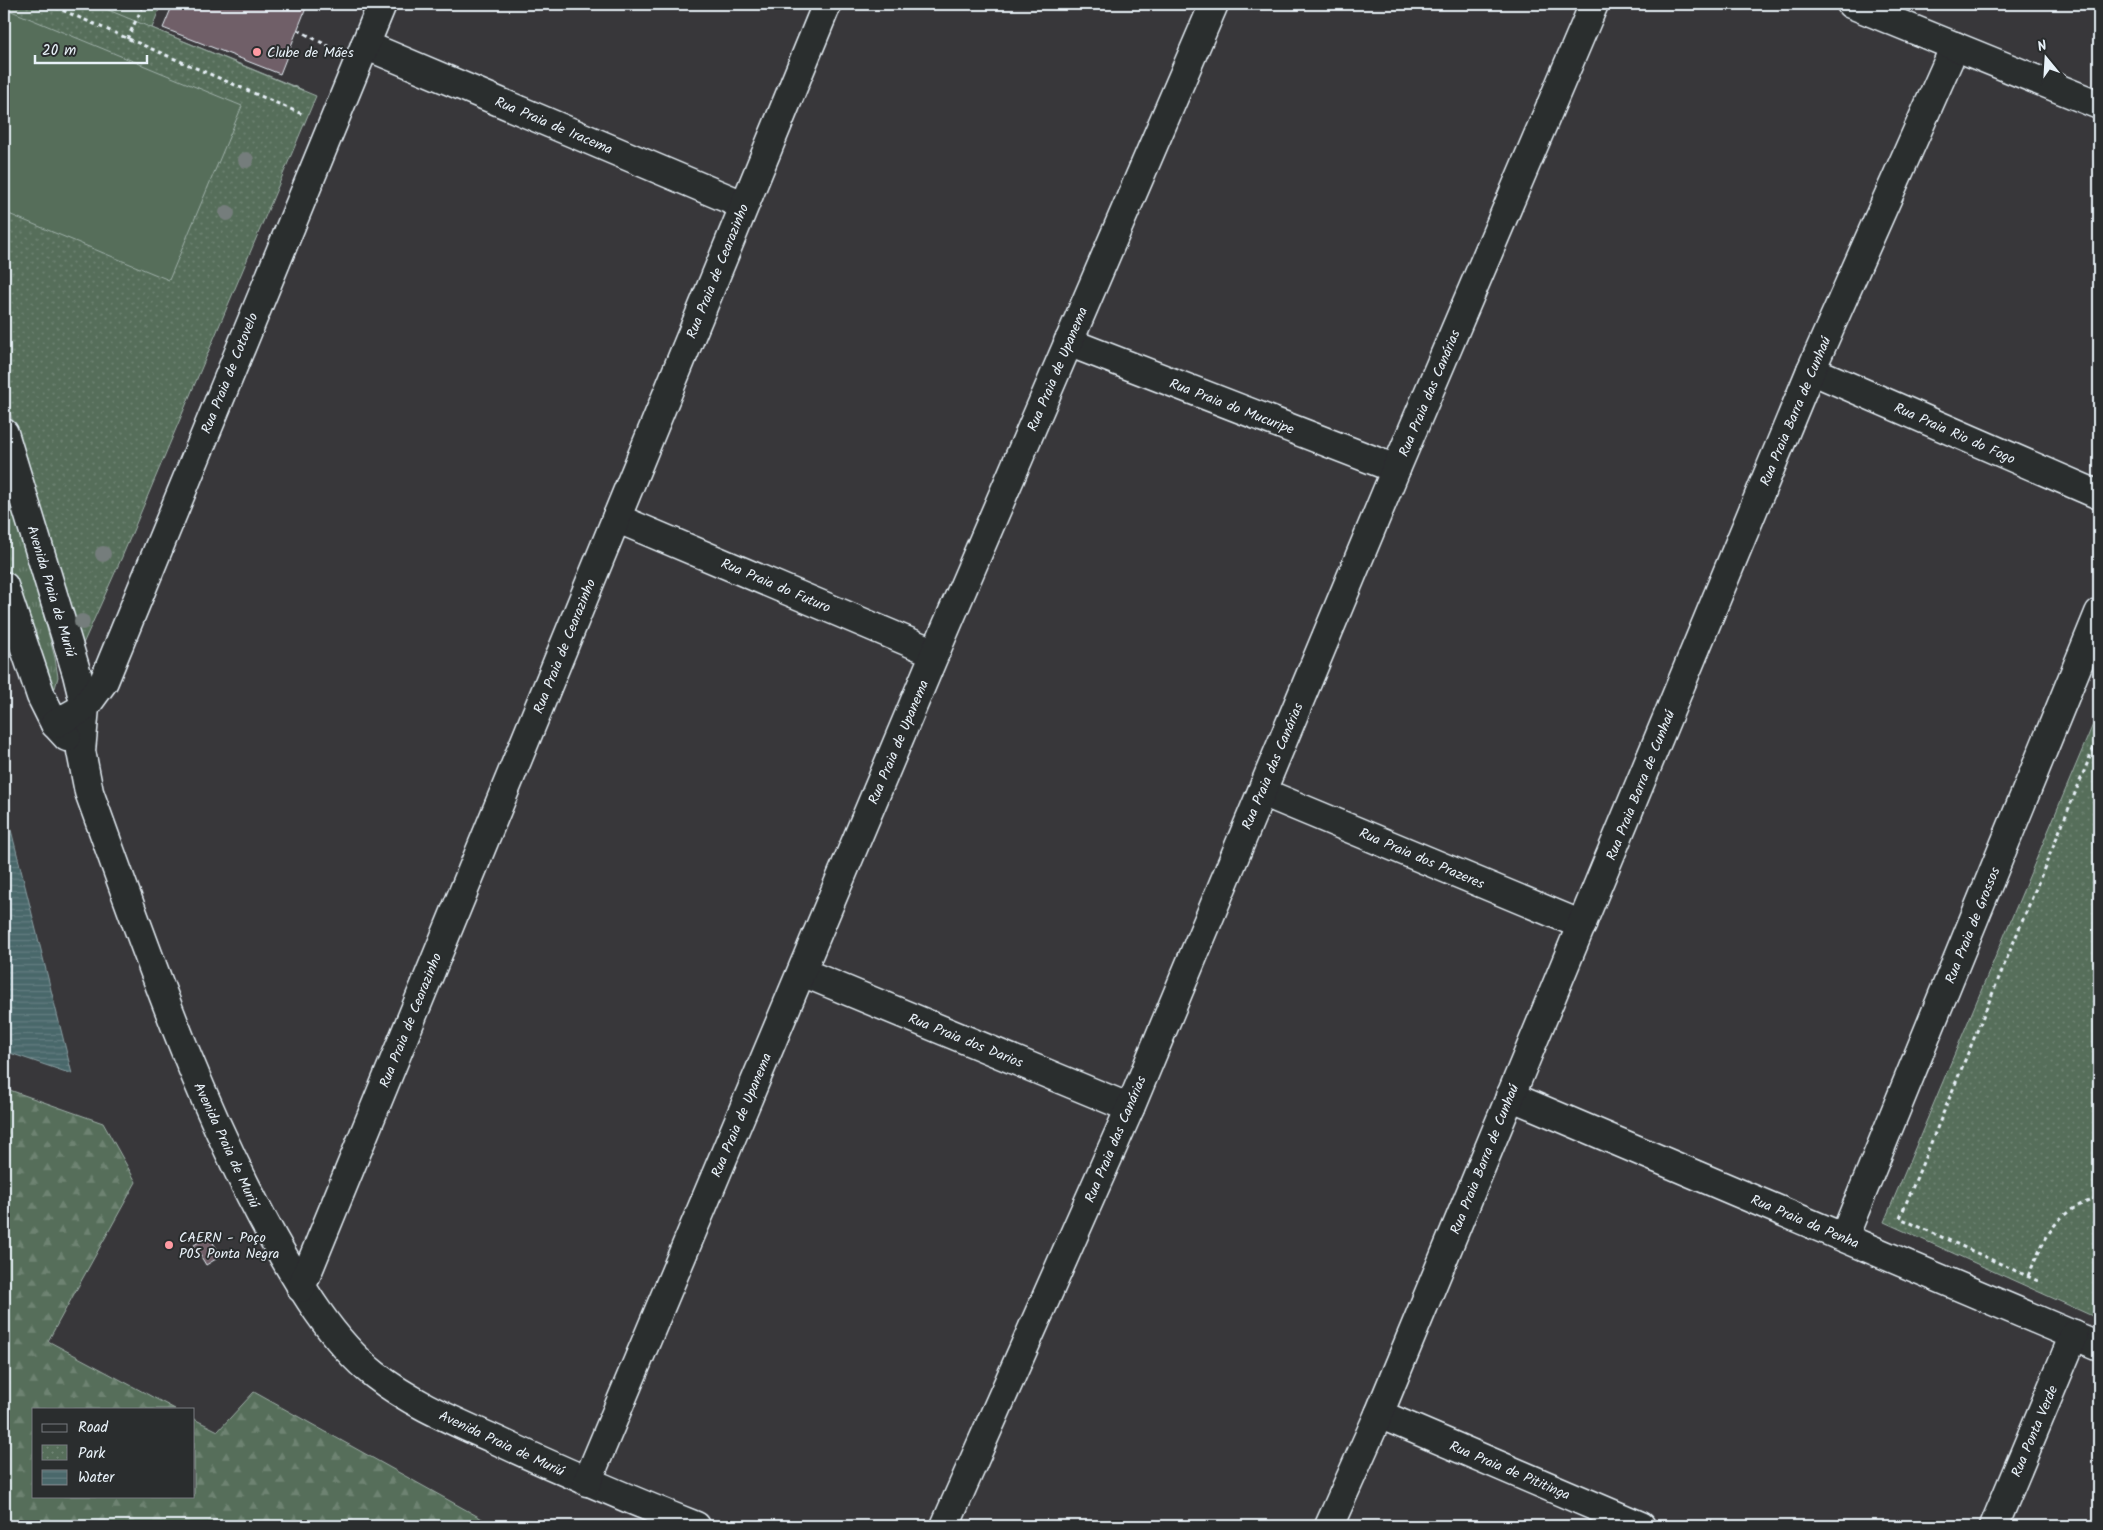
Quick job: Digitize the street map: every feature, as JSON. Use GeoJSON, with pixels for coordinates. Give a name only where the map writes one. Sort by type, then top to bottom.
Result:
{"type":"FeatureCollection","features":[{"type":"Feature","properties":{"kind":"street","name":"Rua Praia de Cotovelo"},"geometry":{"type":"LineString","coordinates":[[55,724],[85,707],[104,681],[330,125],[382,4]]}},
{"type":"Feature","properties":{"kind":"street","name":"Rua Praia de Cearazinho"},"geometry":{"type":"LineString","coordinates":[[301,1288],[743,205],[827,4]]}},
{"type":"Feature","properties":{"kind":"street","name":"Rua Praia de Upanema"},"geometry":{"type":"LineString","coordinates":[[587,1482],[935,652],[1214,4]]}},
{"type":"Feature","properties":{"kind":"street","name":"Rua Praia das Canárias"},"geometry":{"type":"LineString","coordinates":[[945,1526],[1130,1108],[1396,469],[1594,4]]}},
{"type":"Feature","properties":{"kind":"street"},"geometry":{"type":"LineString","coordinates":[[1851,4],[2099,105]]}},
{"type":"Feature","properties":{"kind":"street","name":"Rua Praia de Iracema"},"geometry":{"type":"LineString","coordinates":[[365,45],[743,205]]}},
{"type":"Feature","properties":{"kind":"street","name":"Rua Praia Barra de Cunhaú"},"geometry":{"type":"LineString","coordinates":[[1329,1526],[1379,1414],[1811,370],[1955,46]]}},
{"type":"Feature","properties":{"kind":"street","name":"Rua Praia do Mucuripe"},"geometry":{"type":"LineString","coordinates":[[1068,342],[1396,469]]}},
{"type":"Feature","properties":{"kind":"street","name":"Rua Praia Rio do Fogo"},"geometry":{"type":"LineString","coordinates":[[1811,370],[2099,495]]}},
{"type":"Feature","properties":{"kind":"street","name":"Avenida Praia de Muriú"},"geometry":{"type":"LineString","coordinates":[[4,432],[85,707],[81,751],[89,792],[200,1091],[247,1190],[301,1288],[341,1340],[373,1374],[414,1402],[587,1482],[696,1526]]}},
{"type":"Feature","properties":{"kind":"street","name":"Rua Praia do Futuro"},"geometry":{"type":"LineString","coordinates":[[616,518],[935,652]]}},
{"type":"Feature","properties":{"kind":"street"},"geometry":{"type":"LineString","coordinates":[[4,586],[41,696],[55,724],[81,751]]}},
{"type":"Feature","properties":{"kind":"street","name":"Rua Praia de Grossos"},"geometry":{"type":"LineString","coordinates":[[1844,1237],[2099,613]]}},
{"type":"Feature","properties":{"kind":"street","name":"Rua Praia dos Prazeres"},"geometry":{"type":"LineString","coordinates":[[1262,792],[1582,925]]}},
{"type":"Feature","properties":{"kind":"street","name":"Rua Praia dos Darios"},"geometry":{"type":"LineString","coordinates":[[802,972],[1130,1108]]}},
{"type":"Feature","properties":{"kind":"street","name":"Rua Praia da Penha"},"geometry":{"type":"LineString","coordinates":[[1510,1096],[2099,1346]]}},
{"type":"Feature","properties":{"kind":"street","name":"Rua Ponta Verde"},"geometry":{"type":"LineString","coordinates":[[1994,1526],[2074,1335]]}},
{"type":"Feature","properties":{"kind":"street","name":"Rua Praia de Pititinga"},"geometry":{"type":"LineString","coordinates":[[1379,1414],[1641,1526]]}},
{"type":"Feature","properties":{"kind":"path"},"geometry":{"type":"LineString","coordinates":[[48,4],[330,125]]}},
{"type":"Feature","properties":{"kind":"path"},"geometry":{"type":"LineString","coordinates":[[128,38],[144,4]]}},
{"type":"Feature","properties":{"kind":"path"},"geometry":{"type":"LineString","coordinates":[[298,30],[322,44]]}},
{"type":"Feature","properties":{"kind":"path"},"geometry":{"type":"LineString","coordinates":[[2046,1284],[1900,1218],[2099,735]]}},
{"type":"Feature","properties":{"kind":"path"},"geometry":{"type":"LineString","coordinates":[[2099,1065],[2097,1070],[2099,1071]]}},
{"type":"Feature","properties":{"kind":"path"},"geometry":{"type":"LineString","coordinates":[[2028,1276],[2057,1220],[2075,1206],[2099,1198]]}},
{"type":"Feature","properties":{"kind":"green space"},"geometry":{"type":"Polygon","coordinates":[[[4,4],[94,4],[316,96],[122,557],[78,655],[4,391],[4,4]]]}},
{"type":"Feature","properties":{"kind":"green space"},"geometry":{"type":"Polygon","coordinates":[[[65,4],[161,4],[152,28],[303,90],[65,4]]]}},
{"type":"Feature","properties":{"kind":"green space"},"geometry":{"type":"Polygon","coordinates":[[[4,8],[242,106],[169,280],[4,212],[4,8]]]}},
{"type":"Feature","properties":{"kind":"green space"},"geometry":{"type":"Polygon","coordinates":[[[4,469],[55,658],[58,677],[55,688],[50,690],[4,558],[4,469]]]}},
{"type":"Feature","properties":{"kind":"green space"},"geometry":{"type":"Polygon","coordinates":[[[2099,710],[2099,1319],[1884,1222],[2099,710]]]}},
{"type":"Feature","properties":{"kind":"green space"},"geometry":{"type":"Polygon","coordinates":[[[4,1088],[103,1123],[136,1182],[48,1341],[173,1408],[32,1408],[32,1498],[195,1498],[195,1420],[218,1431],[254,1392],[495,1526],[4,1526],[4,1088]]]}},
{"type":"Feature","properties":{"kind":"water"},"geometry":{"type":"Polygon","coordinates":[[[4,802],[72,1074],[4,1051],[4,802]]]}},
{"type":"Feature","properties":{"kind":"building","name":"Clube de Mães"},"geometry":{"type":"Polygon","coordinates":[[[173,4],[295,4],[306,8],[280,74],[163,28],[173,4]]]}},
{"type":"Feature","properties":{"kind":"building"},"geometry":{"type":"Polygon","coordinates":[[[209,1236],[221,1256],[206,1265],[194,1245],[209,1236]]]}},
{"type":"Feature","properties":{"kind":"place","name":"Clube de Mães"},"geometry":{"type":"Point","coordinates":[257,52]}},
{"type":"Feature","properties":{"kind":"place","name":"CAERN - Poço P05 Ponta Negra"},"geometry":{"type":"Point","coordinates":[169,1245]}}]}
